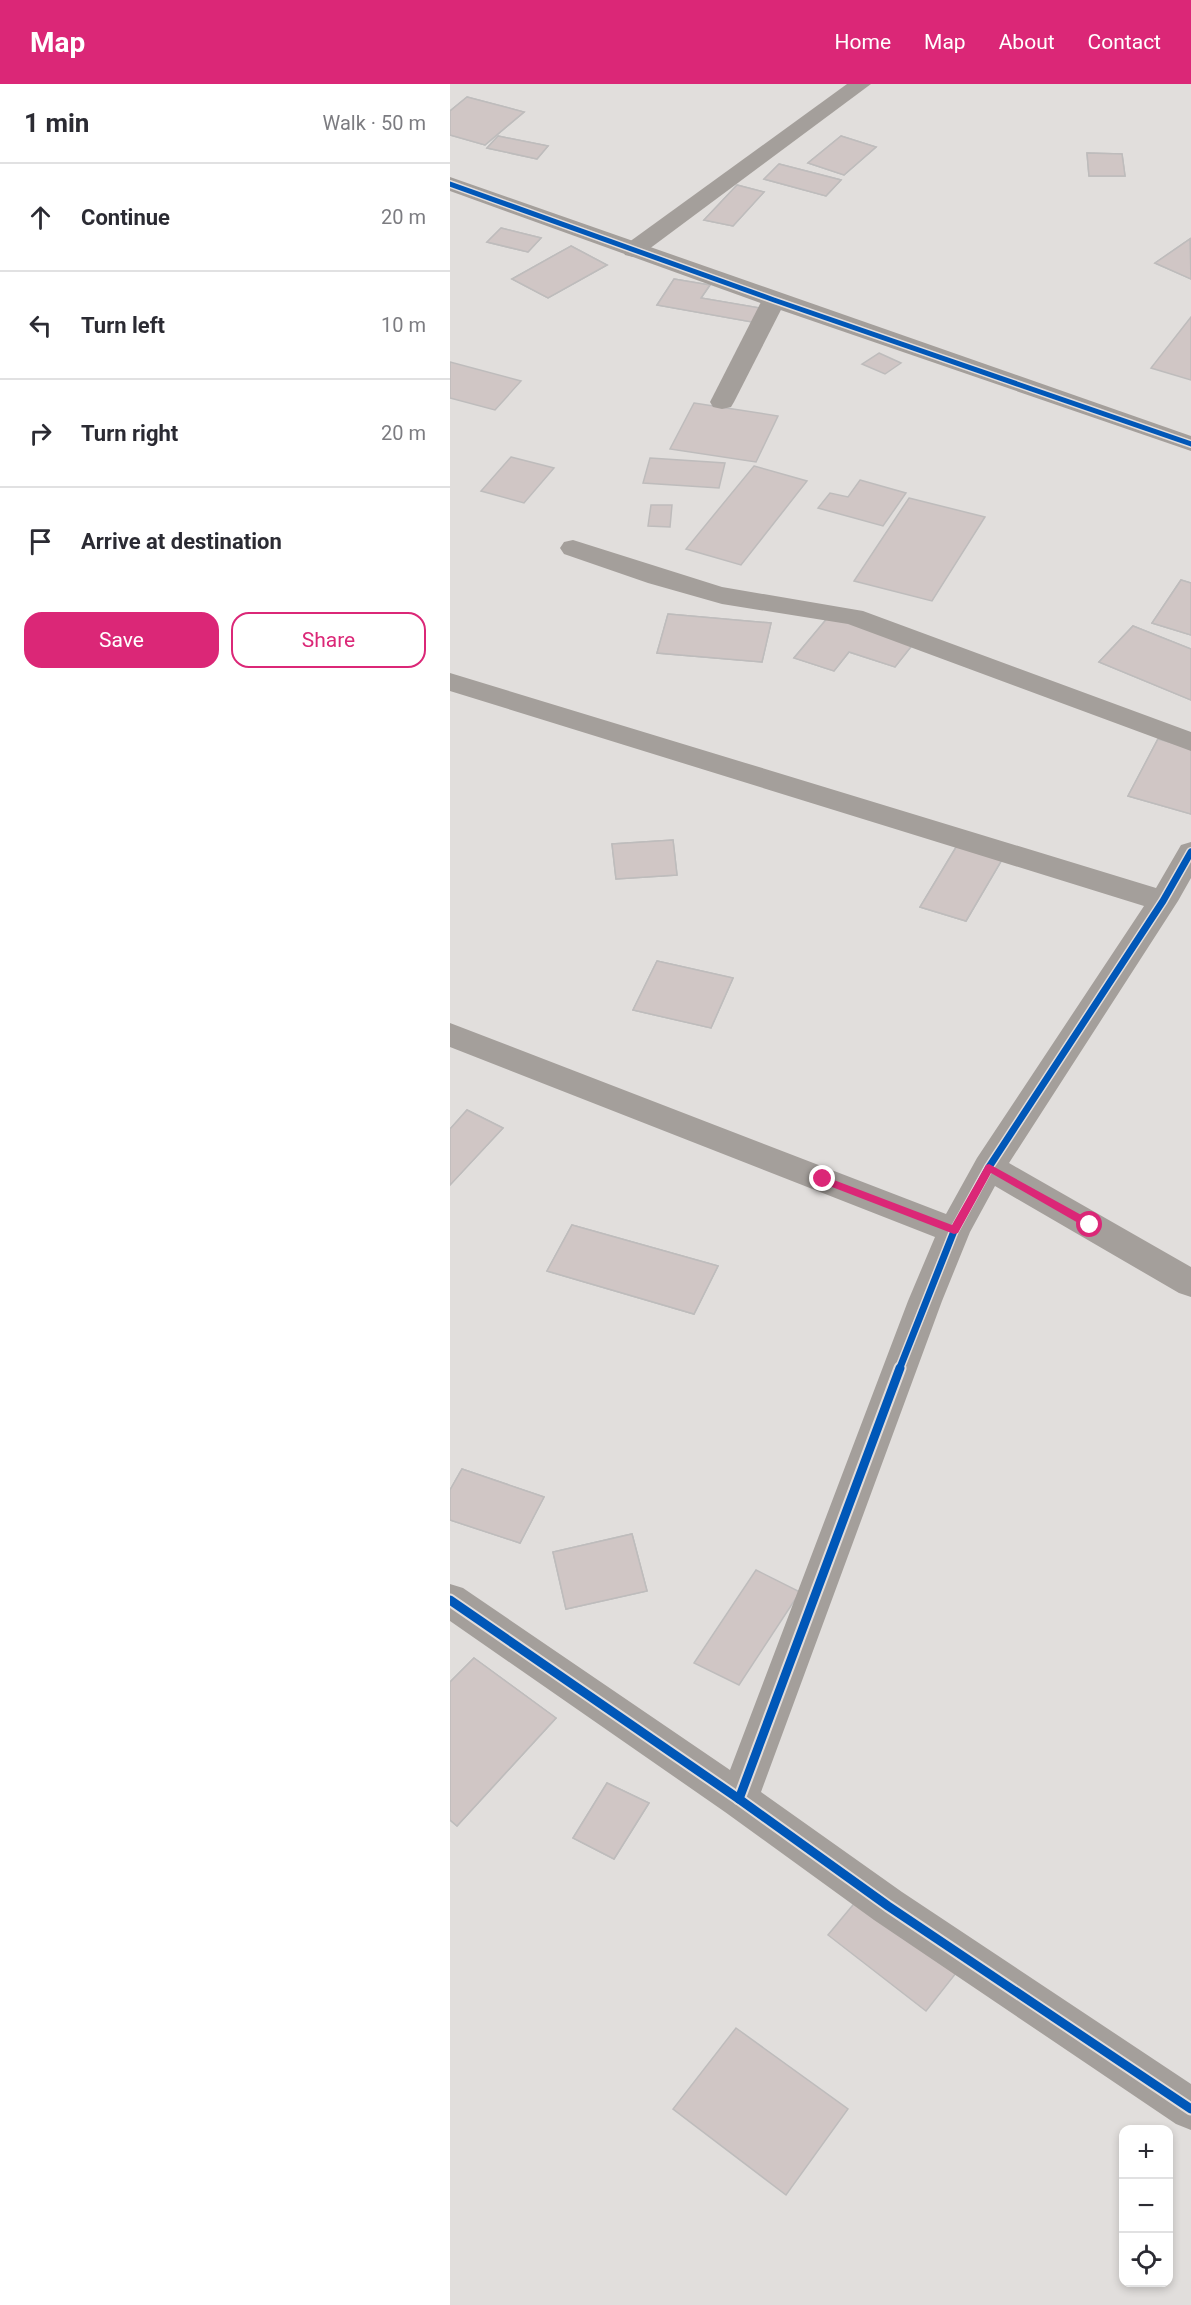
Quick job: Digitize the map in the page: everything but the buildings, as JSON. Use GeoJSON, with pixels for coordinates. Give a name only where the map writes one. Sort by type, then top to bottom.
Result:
{"type":"FeatureCollection","features":[{"type":"Feature","properties":{"kind":"street"},"geometry":{"type":"LineString","coordinates":[[633,250],[861,84]]}},
{"type":"Feature","properties":{"kind":"street"},"geometry":{"type":"LineString","coordinates":[[450,184],[774,300],[1189,440]]}},
{"type":"Feature","properties":{"kind":"street"},"geometry":{"type":"LineString","coordinates":[[722,402],[774,300]]}},
{"type":"Feature","properties":{"kind":"street"},"geometry":{"type":"LineString","coordinates":[[573,548],[680,585],[745,600],[818,609],[854,617],[1191,742]]}},
{"type":"Feature","properties":{"kind":"street"},"geometry":{"type":"LineString","coordinates":[[450,682],[1163,901]]}},
{"type":"Feature","properties":{"kind":"street"},"geometry":{"type":"LineString","coordinates":[[739,1799],[925,1300],[954,1230],[989,1167],[1163,901],[1191,852]]}},
{"type":"Feature","properties":{"kind":"street"},"geometry":{"type":"LineString","coordinates":[[450,1035],[954,1230]]}},
{"type":"Feature","properties":{"kind":"street"},"geometry":{"type":"LineString","coordinates":[[989,1167],[1191,1283]]}},
{"type":"Feature","properties":{"kind":"street"},"geometry":{"type":"LineString","coordinates":[[450,1600],[739,1799],[888,1906],[1191,2109]]}},
{"type":"Feature","properties":{"kind":"cycle path"},"geometry":{"type":"LineString","coordinates":[[450,184],[774,300],[1191,444]]}},
{"type":"Feature","properties":{"kind":"cycle path"},"geometry":{"type":"LineString","coordinates":[[739,1799],[925,1301],[954,1231],[989,1167],[1163,901],[1191,852]]}},
{"type":"Feature","properties":{"kind":"cycle path"},"geometry":{"type":"LineString","coordinates":[[450,1600],[739,1799],[888,1906],[1191,2109]]}},
{"type":"Feature","properties":{"kind":"route"},"geometry":{"type":"LineString","coordinates":[[823,1179],[954,1230],[989,1167],[1090,1225]]}}]}
